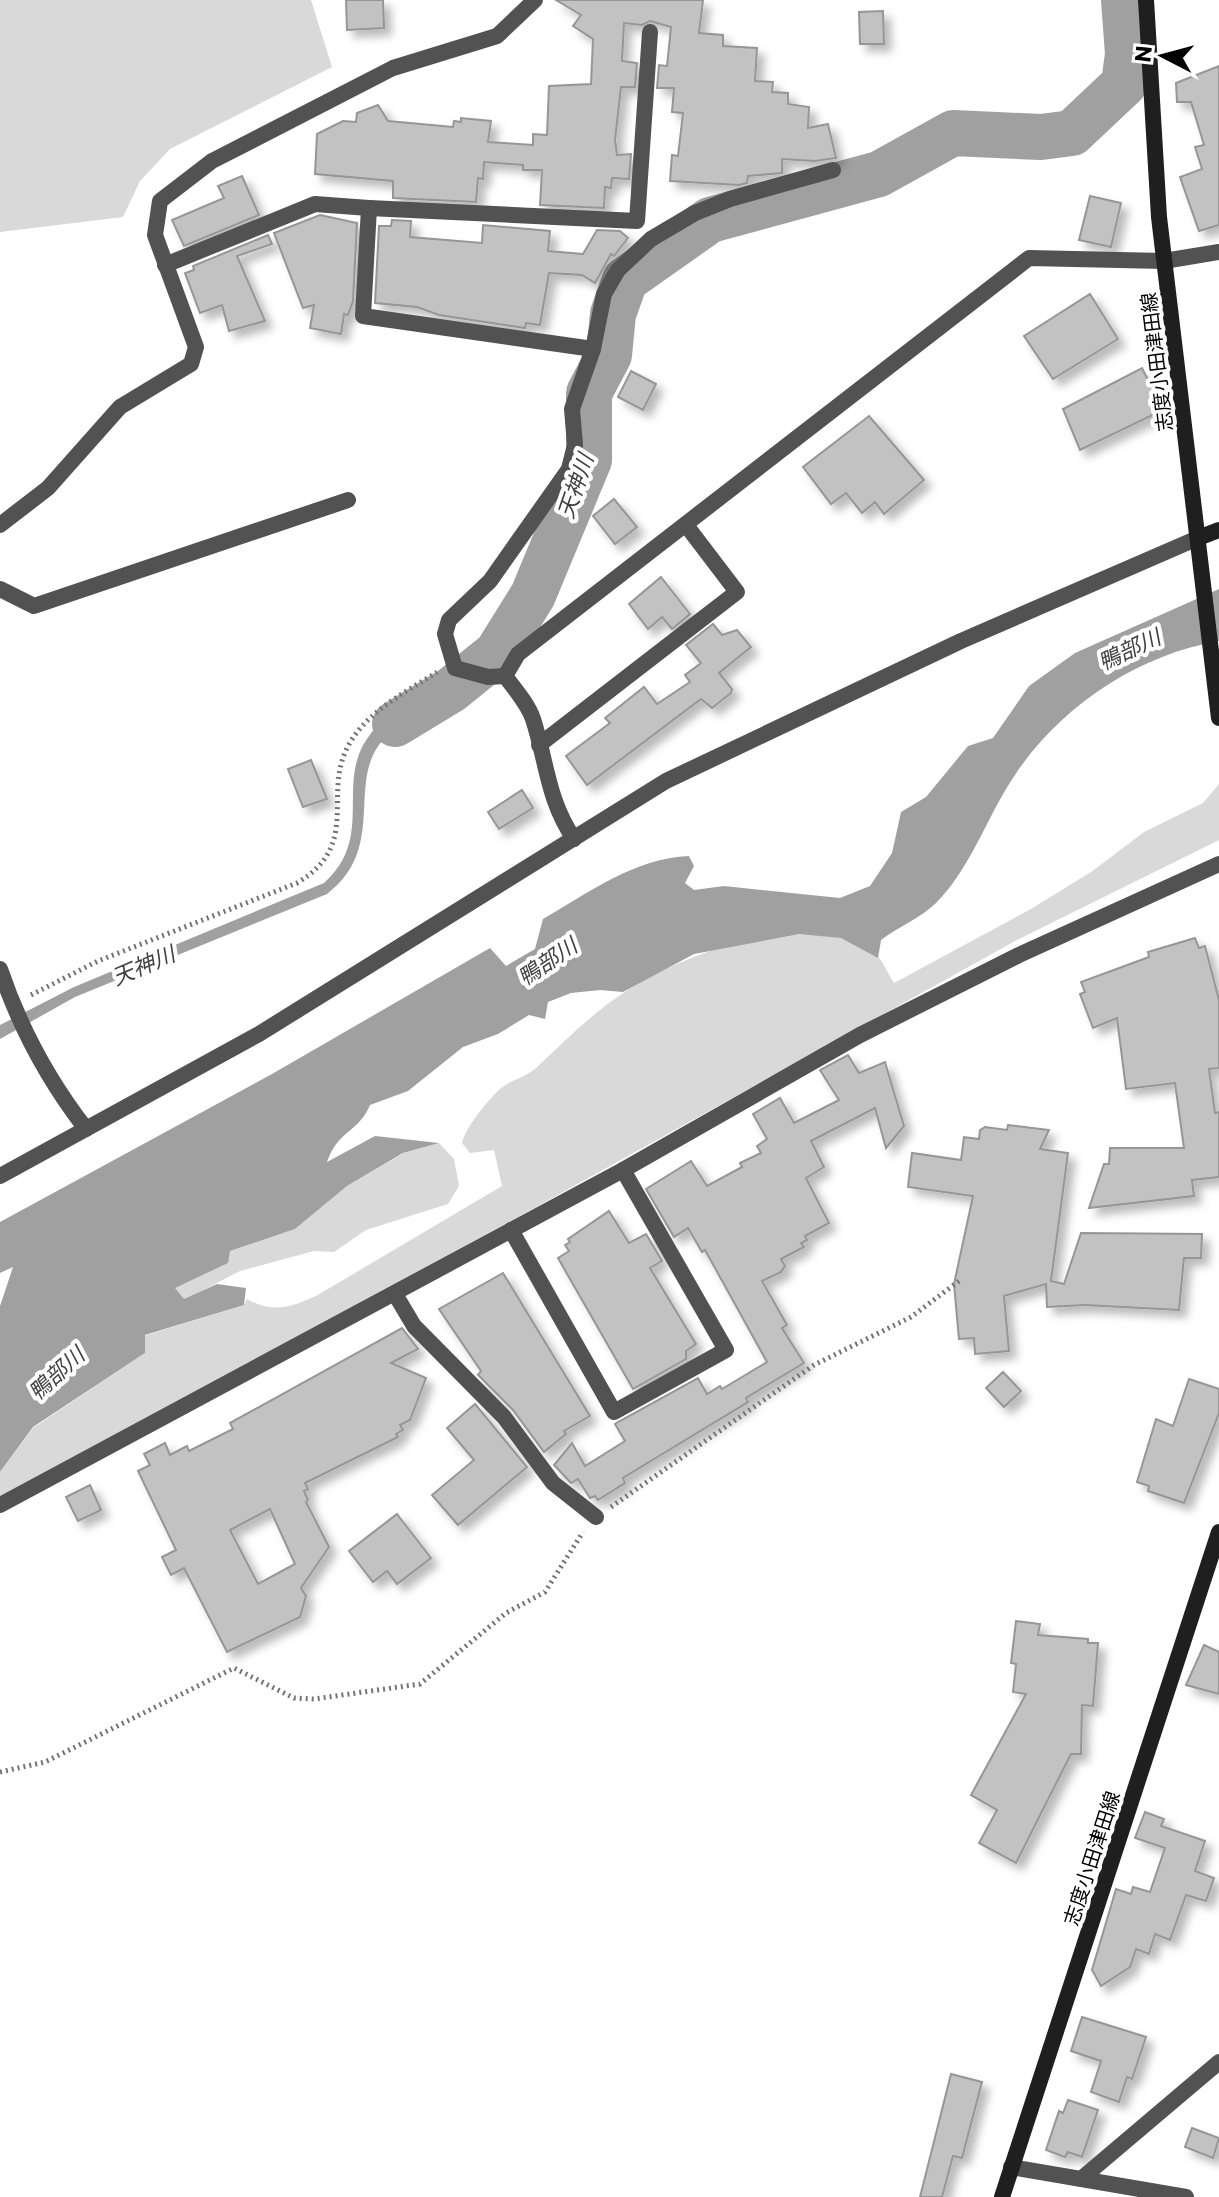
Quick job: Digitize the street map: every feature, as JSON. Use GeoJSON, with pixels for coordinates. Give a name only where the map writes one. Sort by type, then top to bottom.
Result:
{"type":"FeatureCollection","features":[{"type":"Feature","properties":{"kind":"main road","name":"志度小田津田線"},"geometry":{"type":"LineString","coordinates":[[1146,0],[1164,261],[1219,718]]}},
{"type":"Feature","properties":{"kind":"main road"},"geometry":{"type":"LineString","coordinates":[[1198,538],[1219,530]]}},
{"type":"Feature","properties":{"kind":"main road","name":"志度小田津田線"},"geometry":{"type":"LineString","coordinates":[[1002,2197],[1219,1532]]}},
{"type":"Feature","properties":{"kind":"street"},"geometry":{"type":"LineString","coordinates":[[0,525],[48,488],[120,407],[191,364],[196,347],[155,235],[160,201],[212,161],[393,68],[497,36],[535,0]]}},
{"type":"Feature","properties":{"kind":"street"},"geometry":{"type":"LineString","coordinates":[[650,32],[637,221],[651,239]]}},
{"type":"Feature","properties":{"kind":"street"},"geometry":{"type":"LineString","coordinates":[[574,839],[560,819],[532,716],[504,681],[458,667],[445,634],[449,620],[490,581],[569,469],[575,445],[572,409],[593,349],[604,294],[618,270],[651,239],[695,213],[730,199],[833,170]]}},
{"type":"Feature","properties":{"kind":"street"},"geometry":{"type":"LineString","coordinates":[[165,265],[315,204],[637,221]]}},
{"type":"Feature","properties":{"kind":"street"},"geometry":{"type":"LineString","coordinates":[[369,208],[363,316],[593,349]]}},
{"type":"Feature","properties":{"kind":"street"},"geometry":{"type":"LineString","coordinates":[[504,681],[518,654],[688,527],[1029,258],[1164,261],[1219,252]]}},
{"type":"Feature","properties":{"kind":"street"},"geometry":{"type":"LineString","coordinates":[[0,589],[34,606],[348,500]]}},
{"type":"Feature","properties":{"kind":"street"},"geometry":{"type":"LineString","coordinates":[[539,745],[737,592],[688,527]]}},
{"type":"Feature","properties":{"kind":"street"},"geometry":{"type":"LineString","coordinates":[[0,1176],[259,1034],[666,781],[774,727],[961,641],[1198,538]]}},
{"type":"Feature","properties":{"kind":"street"},"geometry":{"type":"LineString","coordinates":[[0,1505],[623,1170],[860,1035],[1019,955],[1219,864]]}},
{"type":"Feature","properties":{"kind":"street"},"geometry":{"type":"LineString","coordinates":[[0,969],[22,1029],[58,1093],[86,1129]]}},
{"type":"Feature","properties":{"kind":"street"},"geometry":{"type":"LineString","coordinates":[[511,1230],[614,1412],[726,1350],[623,1170]]}},
{"type":"Feature","properties":{"kind":"street"},"geometry":{"type":"LineString","coordinates":[[395,1294],[414,1326],[504,1417],[553,1483],[596,1517]]}},
{"type":"Feature","properties":{"kind":"street"},"geometry":{"type":"LineString","coordinates":[[1081,2179],[1219,2062]]}},
{"type":"Feature","properties":{"kind":"street"},"geometry":{"type":"LineString","coordinates":[[1011,2167],[1186,2197]]}},
{"type":"Feature","properties":{"kind":"path"},"geometry":{"type":"LineString","coordinates":[[13,1008],[98,961],[297,883],[317,871],[331,852],[341,761],[351,740],[373,713],[458,667]]}},
{"type":"Feature","properties":{"kind":"path"},"geometry":{"type":"LineString","coordinates":[[0,1772],[45,1762],[234,1668],[294,1698],[314,1699],[420,1684],[506,1613],[545,1592],[596,1517],[814,1365],[911,1317],[959,1281]]}},
{"type":"Feature","properties":{"kind":"shaded area"},"geometry":{"type":"Polygon","coordinates":[[[0,0],[311,0],[332,67],[170,149],[140,181],[123,217],[0,232],[0,0]]]}},
{"type":"Feature","properties":{"kind":"shaded area"},"geometry":{"type":"Polygon","coordinates":[[[1219,784],[1219,840],[1017,940],[518,1217],[0,1496],[0,1472],[33,1428],[145,1353],[144,1336],[244,1305],[247,1299],[274,1308],[307,1300],[502,1186],[494,1150],[470,1153],[462,1143],[478,1114],[500,1089],[533,1070],[602,1009],[650,977],[714,950],[786,934],[820,935],[852,942],[878,957],[894,983],[1031,909],[1091,872],[1144,832],[1203,803],[1219,784]]]}},
{"type":"Feature","properties":{"kind":"shaded area"},"geometry":{"type":"Polygon","coordinates":[[[439,1143],[454,1159],[459,1186],[448,1204],[366,1230],[334,1252],[314,1251],[240,1271],[184,1300],[174,1288],[227,1263],[230,1251],[295,1229],[347,1186],[404,1153],[439,1143]]]}},
{"type":"Feature","properties":{"kind":"water","name":"鴨部川"},"geometry":{"type":"Polygon","coordinates":[[[1219,589],[1219,641],[1155,660],[1125,674],[1070,713],[1025,761],[947,891],[923,913],[881,940],[878,958],[841,938],[799,934],[694,954],[623,992],[600,990],[571,993],[548,1002],[545,1019],[529,1015],[498,1034],[463,1047],[408,1091],[370,1105],[360,1121],[337,1144],[327,1162],[375,1136],[439,1143],[403,1153],[347,1186],[295,1229],[230,1251],[228,1263],[175,1288],[184,1299],[217,1284],[246,1288],[244,1305],[145,1335],[145,1353],[33,1427],[0,1472],[0,1306],[13,1267],[0,1273],[0,1222],[272,1074],[490,948],[506,966],[535,949],[543,919],[631,870],[669,858],[689,856],[694,866],[685,883],[694,890],[724,886],[840,898],[870,886],[892,853],[901,812],[926,797],[968,746],[993,738],[1029,686],[1075,653],[1219,589]]]}},
{"type":"Feature","properties":{"kind":"water"},"geometry":{"type":"Polygon","coordinates":[[[443,682],[452,695],[389,734],[375,751],[368,770],[357,854],[346,875],[327,894],[75,997],[0,1039],[0,1025],[74,987],[324,883],[339,865],[348,847],[355,772],[359,754],[369,736],[394,713],[443,682]]]}},
{"type":"Feature","properties":{"kind":"building"},"geometry":{"type":"Polygon","coordinates":[[[346,0],[383,0],[384,28],[347,30],[346,0]]]}},
{"type":"Feature","properties":{"kind":"building"},"geometry":{"type":"Polygon","coordinates":[[[556,0],[703,0],[699,33],[723,35],[723,46],[757,48],[755,81],[773,82],[772,92],[788,93],[788,104],[809,107],[808,128],[828,124],[836,158],[815,161],[782,159],[782,173],[748,176],[747,183],[739,185],[670,181],[672,155],[678,156],[683,113],[672,112],[674,88],[657,88],[659,65],[667,66],[671,27],[650,21],[642,25],[624,23],[622,61],[637,63],[635,87],[621,87],[615,140],[617,155],[631,154],[629,179],[612,178],[611,188],[605,187],[604,208],[540,205],[542,170],[523,170],[523,165],[484,162],[483,179],[478,178],[476,202],[393,198],[393,181],[315,174],[317,134],[343,121],[356,122],[357,113],[378,105],[388,121],[453,127],[454,121],[461,122],[461,118],[491,121],[488,142],[533,145],[533,134],[547,135],[549,86],[591,84],[593,39],[573,26],[581,15],[556,0]]]}},
{"type":"Feature","properties":{"kind":"building"},"geometry":{"type":"Polygon","coordinates":[[[883,11],[884,44],[860,44],[859,12],[883,11]]]}},
{"type":"Feature","properties":{"kind":"building"},"geometry":{"type":"Polygon","coordinates":[[[1219,66],[1219,225],[1199,231],[1180,177],[1202,169],[1195,147],[1204,145],[1191,102],[1177,102],[1176,83],[1219,66]]]}},
{"type":"Feature","properties":{"kind":"building"},"geometry":{"type":"Polygon","coordinates":[[[242,176],[259,215],[184,246],[172,220],[224,198],[218,186],[242,176]]]}},
{"type":"Feature","properties":{"kind":"building"},"geometry":{"type":"Polygon","coordinates":[[[1090,196],[1121,203],[1111,247],[1079,240],[1090,196]]]}},
{"type":"Feature","properties":{"kind":"building"},"geometry":{"type":"Polygon","coordinates":[[[320,215],[357,223],[353,301],[348,315],[344,314],[341,334],[310,328],[314,305],[303,308],[274,233],[320,215]]]}},
{"type":"Feature","properties":{"kind":"building"},"geometry":{"type":"Polygon","coordinates":[[[392,220],[411,221],[410,237],[482,243],[483,225],[550,231],[548,251],[583,254],[597,230],[620,231],[628,238],[614,256],[611,254],[595,283],[582,275],[549,273],[540,325],[526,323],[525,328],[439,315],[417,307],[375,303],[379,226],[391,226],[392,220]]]}},
{"type":"Feature","properties":{"kind":"building"},"geometry":{"type":"Polygon","coordinates":[[[268,235],[272,244],[237,256],[265,321],[229,331],[222,305],[200,313],[185,273],[194,270],[193,266],[268,235]]]}},
{"type":"Feature","properties":{"kind":"building"},"geometry":{"type":"Polygon","coordinates":[[[1090,294],[1118,339],[1053,379],[1024,336],[1090,294]]]}},
{"type":"Feature","properties":{"kind":"building"},"geometry":{"type":"Polygon","coordinates":[[[1142,368],[1163,410],[1080,450],[1063,409],[1142,368]]]}},
{"type":"Feature","properties":{"kind":"building"},"geometry":{"type":"Polygon","coordinates":[[[631,371],[656,384],[643,410],[618,397],[631,371]]]}},
{"type":"Feature","properties":{"kind":"building"},"geometry":{"type":"Polygon","coordinates":[[[869,416],[924,480],[884,514],[875,502],[862,513],[846,493],[831,504],[803,467],[869,416]]]}},
{"type":"Feature","properties":{"kind":"building"},"geometry":{"type":"Polygon","coordinates":[[[614,499],[637,527],[615,544],[593,516],[614,499]]]}},
{"type":"Feature","properties":{"kind":"building"},"geometry":{"type":"Polygon","coordinates":[[[661,577],[690,614],[672,629],[662,617],[648,629],[629,604],[661,577]]]}},
{"type":"Feature","properties":{"kind":"building"},"geometry":{"type":"Polygon","coordinates":[[[713,624],[722,635],[737,630],[751,647],[719,673],[732,689],[731,693],[712,708],[701,699],[587,785],[566,756],[610,723],[605,718],[644,687],[657,704],[690,682],[685,675],[701,663],[686,645],[713,624]]]}},
{"type":"Feature","properties":{"kind":"building"},"geometry":{"type":"Polygon","coordinates":[[[311,760],[327,799],[303,807],[288,769],[311,760]]]}},
{"type":"Feature","properties":{"kind":"building"},"geometry":{"type":"Polygon","coordinates":[[[522,790],[533,808],[499,829],[488,812],[522,790]]]}},
{"type":"Feature","properties":{"kind":"building"},"geometry":{"type":"Polygon","coordinates":[[[1195,938],[1199,948],[1205,946],[1219,1000],[1219,1068],[1209,1069],[1215,1113],[1219,1112],[1219,1177],[1192,1180],[1194,1196],[1089,1208],[1104,1164],[1109,1164],[1110,1148],[1184,1148],[1175,1083],[1126,1089],[1117,1018],[1093,1028],[1080,994],[1085,992],[1081,982],[1149,957],[1148,952],[1195,938]]]}},
{"type":"Feature","properties":{"kind":"building"},"geometry":{"type":"Polygon","coordinates":[[[848,1055],[859,1073],[885,1062],[904,1126],[886,1148],[875,1108],[811,1141],[824,1167],[806,1178],[829,1223],[805,1236],[807,1240],[801,1243],[804,1247],[781,1259],[785,1266],[781,1272],[762,1281],[787,1325],[782,1328],[804,1363],[746,1398],[748,1402],[623,1478],[625,1483],[598,1500],[595,1496],[590,1498],[578,1479],[571,1483],[554,1465],[572,1443],[585,1466],[625,1441],[615,1424],[618,1422],[698,1378],[707,1394],[720,1386],[722,1389],[767,1362],[705,1250],[702,1252],[688,1228],[674,1237],[646,1189],[691,1161],[707,1186],[742,1167],[740,1163],[761,1153],[757,1146],[767,1139],[753,1114],[780,1098],[794,1123],[839,1100],[820,1070],[848,1055]]]}},
{"type":"Feature","properties":{"kind":"building"},"geometry":{"type":"Polygon","coordinates":[[[1008,1125],[1049,1130],[1040,1149],[1068,1153],[1051,1281],[1064,1284],[1081,1233],[1202,1234],[1201,1258],[1184,1258],[1179,1310],[1085,1305],[1047,1307],[1046,1284],[1004,1296],[1009,1351],[975,1354],[974,1338],[959,1339],[954,1284],[973,1196],[908,1187],[912,1153],[961,1160],[964,1137],[979,1139],[980,1130],[985,1127],[1007,1130],[1008,1125]]]}},
{"type":"Feature","properties":{"kind":"building"},"geometry":{"type":"Polygon","coordinates":[[[609,1211],[629,1243],[646,1234],[662,1261],[650,1268],[696,1344],[686,1351],[686,1359],[633,1389],[558,1258],[569,1251],[565,1245],[570,1242],[568,1239],[609,1211]]]}},
{"type":"Feature","properties":{"kind":"building"},"geometry":{"type":"Polygon","coordinates":[[[503,1273],[590,1416],[564,1431],[566,1434],[544,1452],[513,1410],[478,1375],[481,1371],[439,1309],[503,1273]]]}},
{"type":"Feature","properties":{"kind":"building"},"geometry":{"type":"Polygon","coordinates":[[[402,1328],[418,1349],[391,1363],[426,1378],[410,1420],[400,1425],[403,1430],[396,1434],[398,1437],[305,1483],[308,1489],[304,1491],[306,1502],[329,1547],[301,1588],[306,1596],[300,1617],[227,1652],[184,1568],[171,1575],[162,1557],[176,1550],[138,1471],[150,1465],[144,1454],[165,1443],[170,1455],[187,1446],[189,1451],[233,1429],[230,1423],[402,1328]],[[270,1509],[230,1530],[258,1584],[295,1564],[270,1509]]]}},
{"type":"Feature","properties":{"kind":"building"},"geometry":{"type":"Polygon","coordinates":[[[1003,1372],[1021,1391],[1004,1407],[986,1388],[1003,1372]]]}},
{"type":"Feature","properties":{"kind":"building"},"geometry":{"type":"Polygon","coordinates":[[[1189,1379],[1219,1389],[1219,1413],[1184,1503],[1148,1491],[1149,1486],[1137,1482],[1156,1419],[1173,1426],[1189,1379]]]}},
{"type":"Feature","properties":{"kind":"building"},"geometry":{"type":"Polygon","coordinates":[[[475,1404],[527,1467],[458,1525],[432,1495],[474,1460],[447,1428],[475,1404]]]}},
{"type":"Feature","properties":{"kind":"building"},"geometry":{"type":"Polygon","coordinates":[[[90,1485],[101,1510],[78,1521],[66,1497],[90,1485]]]}},
{"type":"Feature","properties":{"kind":"building"},"geometry":{"type":"Polygon","coordinates":[[[397,1514],[431,1558],[397,1584],[387,1571],[373,1582],[349,1551],[397,1514]]]}},
{"type":"Feature","properties":{"kind":"building"},"geometry":{"type":"Polygon","coordinates":[[[1016,1621],[1040,1624],[1038,1635],[1088,1639],[1088,1643],[1098,1643],[1093,1706],[1082,1705],[1081,1754],[1071,1754],[1016,1863],[979,1843],[997,1810],[971,1795],[1026,1694],[1013,1692],[1016,1664],[1011,1663],[1016,1621]]]}},
{"type":"Feature","properties":{"kind":"building"},"geometry":{"type":"Polygon","coordinates":[[[1204,1645],[1219,1652],[1219,1694],[1186,1685],[1204,1645]]]}},
{"type":"Feature","properties":{"kind":"building"},"geometry":{"type":"Polygon","coordinates":[[[1145,1812],[1164,1819],[1161,1826],[1205,1841],[1195,1871],[1214,1878],[1206,1901],[1186,1895],[1170,1940],[1155,1934],[1149,1954],[1136,1949],[1130,1967],[1101,1986],[1092,1970],[1116,1889],[1131,1894],[1133,1887],[1150,1892],[1165,1848],[1135,1838],[1145,1812]]]}},
{"type":"Feature","properties":{"kind":"building"},"geometry":{"type":"Polygon","coordinates":[[[1082,2017],[1146,2037],[1132,2079],[1127,2077],[1119,2102],[1091,2092],[1101,2061],[1071,2051],[1082,2017]]]}},
{"type":"Feature","properties":{"kind":"building"},"geometry":{"type":"Polygon","coordinates":[[[951,2074],[982,2082],[962,2158],[953,2156],[942,2197],[920,2197],[951,2074]]]}},
{"type":"Feature","properties":{"kind":"building"},"geometry":{"type":"Polygon","coordinates":[[[1068,2100],[1098,2110],[1082,2157],[1068,2152],[1065,2157],[1046,2150],[1059,2111],[1063,2113],[1068,2100]]]}},
{"type":"Feature","properties":{"kind":"building"},"geometry":{"type":"Polygon","coordinates":[[[1192,2128],[1219,2138],[1213,2158],[1185,2147],[1192,2128]]]}},
{"type":"Feature","properties":{"kind":"waterway","name":"天神川"},"geometry":{"type":"LineString","coordinates":[[395,724],[451,690],[497,653],[533,595],[589,460],[589,393],[609,355],[613,314],[625,280],[710,220],[879,174],[953,133],[1041,137],[1072,133],[1124,84],[1128,54],[1124,0]]}}]}
